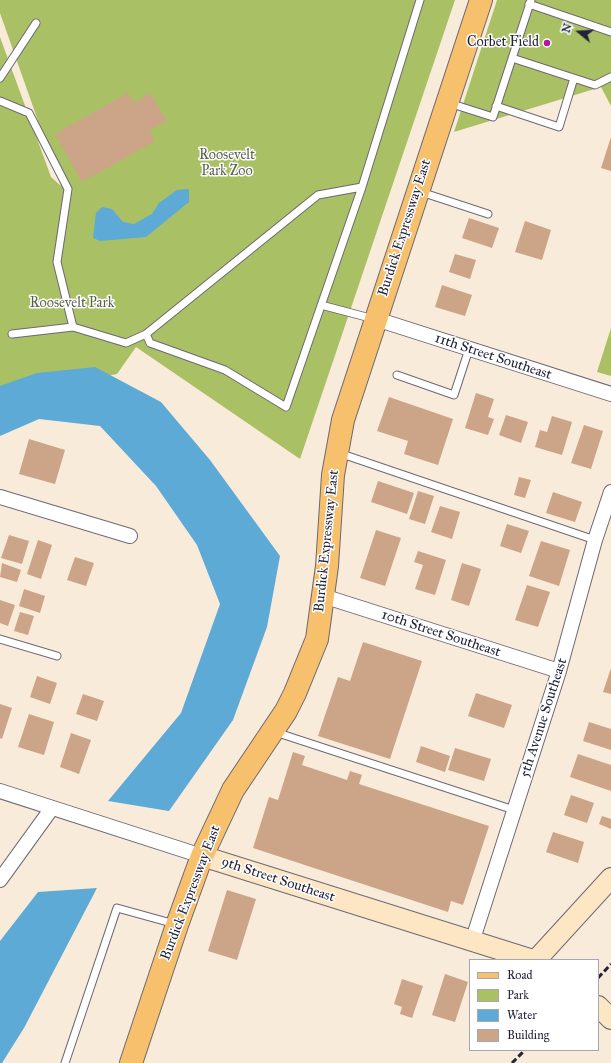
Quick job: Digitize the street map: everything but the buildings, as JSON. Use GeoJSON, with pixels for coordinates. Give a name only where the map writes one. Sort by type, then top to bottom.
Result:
{"type":"FeatureCollection","features":[{"type":"Feature","properties":{"kind":"main road","name":"Burdick Expressway East"},"geometry":{"type":"LineString","coordinates":[[131,1063],[177,925],[202,856],[233,790],[273,731],[295,693],[317,639],[327,566],[332,474],[343,420],[481,0]]}},
{"type":"Feature","properties":{"kind":"street","name":"11th Street Southeast"},"geometry":{"type":"LineString","coordinates":[[376,319],[611,394]]}},
{"type":"Feature","properties":{"kind":"street","name":"5th Avenue Southeast"},"geometry":{"type":"LineString","coordinates":[[472,942],[559,671],[595,540],[611,492]]}},
{"type":"Feature","properties":{"kind":"street"},"geometry":{"type":"LineString","coordinates":[[0,497],[130,536]]}},
{"type":"Feature","properties":{"kind":"street","name":"10th Street Southeast"},"geometry":{"type":"LineString","coordinates":[[323,596],[559,671]]}},
{"type":"Feature","properties":{"kind":"street","name":"9th Street Southeast"},"geometry":{"type":"LineString","coordinates":[[0,791],[472,942],[530,959]]}},
{"type":"Feature","properties":{"kind":"street"},"geometry":{"type":"LineString","coordinates":[[0,880],[52,808]]}},
{"type":"Feature","properties":{"kind":"street"},"geometry":{"type":"LineString","coordinates":[[537,959],[611,878]]}},
{"type":"Feature","properties":{"kind":"lane"},"geometry":{"type":"LineString","coordinates":[[146,334],[150,343],[226,370],[286,407],[362,187],[420,0]]}},
{"type":"Feature","properties":{"kind":"lane"},"geometry":{"type":"LineString","coordinates":[[447,102],[493,117],[530,2],[611,32]]}},
{"type":"Feature","properties":{"kind":"lane"},"geometry":{"type":"LineString","coordinates":[[0,78],[36,23]]}},
{"type":"Feature","properties":{"kind":"lane"},"geometry":{"type":"LineString","coordinates":[[512,58],[595,85],[611,77]]}},
{"type":"Feature","properties":{"kind":"lane"},"geometry":{"type":"LineString","coordinates":[[496,106],[559,127],[574,78]]}},
{"type":"Feature","properties":{"kind":"lane"},"geometry":{"type":"LineString","coordinates":[[0,101],[29,113],[68,189],[57,262],[73,327]]}},
{"type":"Feature","properties":{"kind":"lane"},"geometry":{"type":"LineString","coordinates":[[12,334],[73,327],[126,343],[146,334],[318,195],[362,187]]}},
{"type":"Feature","properties":{"kind":"lane"},"geometry":{"type":"LineString","coordinates":[[417,191],[488,214]]}},
{"type":"Feature","properties":{"kind":"lane"},"geometry":{"type":"LineString","coordinates":[[321,305],[376,319]]}},
{"type":"Feature","properties":{"kind":"lane"},"geometry":{"type":"LineString","coordinates":[[397,375],[454,395],[469,349]]}},
{"type":"Feature","properties":{"kind":"lane"},"geometry":{"type":"LineString","coordinates":[[337,452],[595,540]]}},
{"type":"Feature","properties":{"kind":"lane"},"geometry":{"type":"LineString","coordinates":[[0,639],[58,656]]}},
{"type":"Feature","properties":{"kind":"lane"},"geometry":{"type":"LineString","coordinates":[[273,731],[514,810]]}},
{"type":"Feature","properties":{"kind":"lane"},"geometry":{"type":"LineString","coordinates":[[65,1063],[116,908],[177,925]]}},
{"type":"Feature","properties":{"kind":"green space","name":"Roosevelt Park Zoo"},"geometry":{"type":"Polygon","coordinates":[[[0,0],[455,0],[300,459],[136,347],[117,374],[0,398],[0,37],[51,177],[61,186],[0,13],[0,0]]]}},
{"type":"Feature","properties":{"kind":"green space","name":"Corbet Field"},"geometry":{"type":"Polygon","coordinates":[[[497,0],[611,0],[611,106],[601,87],[454,132],[497,0]]]}},
{"type":"Feature","properties":{"kind":"green space"},"geometry":{"type":"Polygon","coordinates":[[[611,328],[611,376],[597,372],[611,328]]]}},
{"type":"Feature","properties":{"kind":"water"},"geometry":{"type":"Polygon","coordinates":[[[189,189],[189,202],[146,237],[100,241],[93,238],[96,213],[102,207],[112,209],[123,222],[134,224],[152,214],[159,203],[177,190],[189,189]]]}},
{"type":"Feature","properties":{"kind":"water"},"geometry":{"type":"Polygon","coordinates":[[[95,367],[161,402],[210,460],[280,556],[267,627],[233,720],[169,811],[108,801],[181,713],[220,604],[197,545],[156,486],[100,426],[39,419],[0,436],[0,386],[37,373],[95,367]]]}},
{"type":"Feature","properties":{"kind":"water"},"geometry":{"type":"Polygon","coordinates":[[[97,888],[24,1028],[2,1063],[0,1063],[0,941],[38,892],[97,888]]]}},
{"type":"Feature","properties":{"kind":"railway"},"geometry":{"type":"LineString","coordinates":[[599,977],[611,964]]}},
{"type":"Feature","properties":{"kind":"railway"},"geometry":{"type":"LineString","coordinates":[[512,1063],[524,1051]]}},
{"type":"Feature","properties":{"kind":"place","name":"Corbet Field"},"geometry":{"type":"Point","coordinates":[547,43]}},
{"type":"Feature","properties":{"kind":"park label","name":"Roosevelt Park"},"geometry":{"type":"Point","coordinates":[72,304]}}]}
